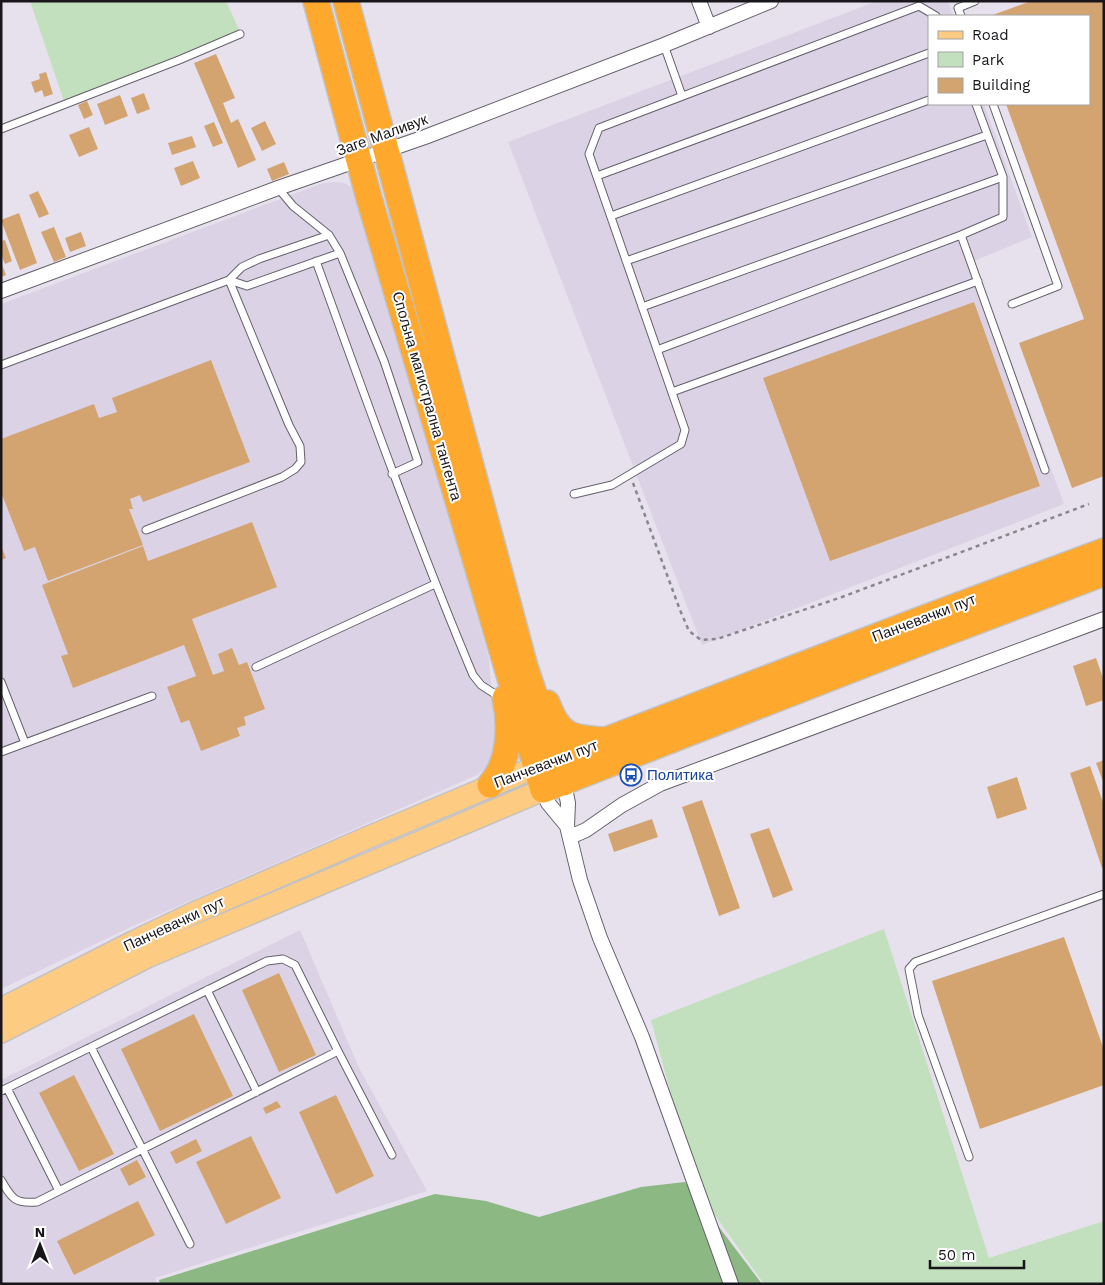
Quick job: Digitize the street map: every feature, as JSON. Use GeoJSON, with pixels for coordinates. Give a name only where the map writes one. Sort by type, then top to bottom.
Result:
{"type":"FeatureCollection","features":[{"type":"Feature","properties":{"kind":"highway","name":"Спољна магистрална тангента"},"geometry":{"type":"LineString","coordinates":[[316,1],[359,160],[500,646],[550,775]]}},
{"type":"Feature","properties":{"kind":"highway","name":"Спољна магистрална тангента"},"geometry":{"type":"LineString","coordinates":[[346,1],[525,667],[550,775]]}},
{"type":"Feature","properties":{"kind":"highway","name":"Панчевачки пут"},"geometry":{"type":"LineString","coordinates":[[550,775],[606,740],[1104,551]]}},
{"type":"Feature","properties":{"kind":"highway","name":"Панчевачки пут"},"geometry":{"type":"LineString","coordinates":[[550,775],[922,642],[1104,574]]}},
{"type":"Feature","properties":{"kind":"highway"},"geometry":{"type":"LineString","coordinates":[[490,785],[501,771],[506,753],[507,715],[499,665],[500,646]]}},
{"type":"Feature","properties":{"kind":"highway"},"geometry":{"type":"LineString","coordinates":[[525,667],[544,694],[553,718],[561,729],[578,738],[606,740]]}},
{"type":"Feature","properties":{"kind":"main road","name":"Панчевачки пут"},"geometry":{"type":"LineString","coordinates":[[1,1010],[194,913],[490,785],[550,775]]}},
{"type":"Feature","properties":{"kind":"main road","name":"Панчевачки пут"},"geometry":{"type":"LineString","coordinates":[[1,1032],[147,957],[348,871],[550,775]]}},
{"type":"Feature","properties":{"kind":"street"},"geometry":{"type":"LineString","coordinates":[[699,1],[710,27]]}},
{"type":"Feature","properties":{"kind":"street","name":"Заге Маливук"},"geometry":{"type":"LineString","coordinates":[[1,292],[278,188],[386,151],[664,45],[771,1]]}},
{"type":"Feature","properties":{"kind":"street"},"geometry":{"type":"LineString","coordinates":[[569,831],[586,830],[622,805],[660,784],[1104,619]]}},
{"type":"Feature","properties":{"kind":"street"},"geometry":{"type":"LineString","coordinates":[[550,775],[548,803],[561,816],[569,831]]}},
{"type":"Feature","properties":{"kind":"street"},"geometry":{"type":"LineString","coordinates":[[550,775],[568,803],[569,831],[580,880],[600,938],[642,1037],[731,1284]]}},
{"type":"Feature","properties":{"kind":"lane"},"geometry":{"type":"LineString","coordinates":[[961,15],[958,8],[975,1]]}},
{"type":"Feature","properties":{"kind":"lane"},"geometry":{"type":"LineString","coordinates":[[574,494],[612,485],[680,444],[685,430],[589,154],[599,128],[919,6],[934,15]]}},
{"type":"Feature","properties":{"kind":"lane"},"geometry":{"type":"LineString","coordinates":[[1,129],[179,60],[240,34]]}},
{"type":"Feature","properties":{"kind":"lane"},"geometry":{"type":"LineString","coordinates":[[664,45],[682,96]]}},
{"type":"Feature","properties":{"kind":"lane"},"geometry":{"type":"LineString","coordinates":[[597,176],[928,53]]}},
{"type":"Feature","properties":{"kind":"lane"},"geometry":{"type":"LineString","coordinates":[[611,216],[928,100]]}},
{"type":"Feature","properties":{"kind":"lane"},"geometry":{"type":"LineString","coordinates":[[657,350],[961,235],[1003,217],[1003,177],[976,105]]}},
{"type":"Feature","properties":{"kind":"lane"},"geometry":{"type":"LineString","coordinates":[[993,105],[1058,286],[1012,304]]}},
{"type":"Feature","properties":{"kind":"lane"},"geometry":{"type":"LineString","coordinates":[[626,261],[987,135]]}},
{"type":"Feature","properties":{"kind":"lane"},"geometry":{"type":"LineString","coordinates":[[642,307],[1003,177]]}},
{"type":"Feature","properties":{"kind":"lane"},"geometry":{"type":"LineString","coordinates":[[278,188],[293,206],[328,235],[340,253],[380,353],[418,462],[392,474]]}},
{"type":"Feature","properties":{"kind":"lane"},"geometry":{"type":"LineString","coordinates":[[1,365],[229,280],[242,267],[259,259],[328,235]]}},
{"type":"Feature","properties":{"kind":"lane"},"geometry":{"type":"LineString","coordinates":[[961,235],[1045,470]]}},
{"type":"Feature","properties":{"kind":"lane"},"geometry":{"type":"LineString","coordinates":[[229,280],[247,286],[340,253]]}},
{"type":"Feature","properties":{"kind":"lane"},"geometry":{"type":"LineString","coordinates":[[316,261],[392,474],[472,675],[482,685],[506,701]]}},
{"type":"Feature","properties":{"kind":"lane"},"geometry":{"type":"LineString","coordinates":[[146,530],[282,477],[295,469],[301,462],[300,446],[289,425],[229,280]]}},
{"type":"Feature","properties":{"kind":"lane"},"geometry":{"type":"LineString","coordinates":[[672,392],[978,281]]}},
{"type":"Feature","properties":{"kind":"lane"},"geometry":{"type":"LineString","coordinates":[[256,667],[435,584]]}},
{"type":"Feature","properties":{"kind":"lane"},"geometry":{"type":"LineString","coordinates":[[1,682],[25,743]]}},
{"type":"Feature","properties":{"kind":"lane"},"geometry":{"type":"LineString","coordinates":[[1,752],[152,696]]}},
{"type":"Feature","properties":{"kind":"lane"},"geometry":{"type":"LineString","coordinates":[[969,1157],[918,1015],[909,969],[915,962],[1104,894]]}},
{"type":"Feature","properties":{"kind":"lane"},"geometry":{"type":"LineString","coordinates":[[59,1192],[4,1090],[207,990],[267,962],[283,959],[295,965],[392,1154]]}},
{"type":"Feature","properties":{"kind":"lane"},"geometry":{"type":"LineString","coordinates":[[207,990],[257,1092]]}},
{"type":"Feature","properties":{"kind":"lane"},"geometry":{"type":"LineString","coordinates":[[91,1047],[190,1244]]}},
{"type":"Feature","properties":{"kind":"lane"},"geometry":{"type":"LineString","coordinates":[[1,1180],[11,1198],[23,1204],[38,1202],[338,1051]]}},
{"type":"Feature","properties":{"kind":"path"},"geometry":{"type":"LineString","coordinates":[[629,474],[689,631],[701,640],[717,639],[833,600],[1089,504]]}},
{"type":"Feature","properties":{"kind":"shaded area"},"geometry":{"type":"Polygon","coordinates":[[[877,1],[948,1],[953,15],[928,15],[928,105],[984,105],[1032,237],[974,261],[1064,504],[702,645],[508,142],[877,1]]]}},
{"type":"Feature","properties":{"kind":"shaded area"},"geometry":{"type":"Polygon","coordinates":[[[344,183],[353,188],[360,201],[489,659],[496,746],[493,763],[477,775],[133,926],[1,989],[1,304],[320,184],[344,183]]]}},
{"type":"Feature","properties":{"kind":"shaded area"},"geometry":{"type":"Polygon","coordinates":[[[300,930],[359,1068],[427,1191],[155,1278],[157,1284],[1,1284],[1,1080],[300,930]]]}},
{"type":"Feature","properties":{"kind":"green space"},"geometry":{"type":"Polygon","coordinates":[[[30,1],[226,1],[240,32],[65,104],[30,1]]]}},
{"type":"Feature","properties":{"kind":"green space"},"geometry":{"type":"Polygon","coordinates":[[[884,929],[989,1258],[1104,1221],[1104,1284],[764,1284],[697,1190],[651,1020],[884,929]]]}},
{"type":"Feature","properties":{"kind":"green space"},"geometry":{"type":"Polygon","coordinates":[[[685,1182],[762,1284],[160,1284],[159,1280],[435,1194],[486,1201],[539,1217],[641,1187],[685,1182]]]}},
{"type":"Feature","properties":{"kind":"building"},"geometry":{"type":"Polygon","coordinates":[[[1031,1],[1104,1],[1104,476],[1072,488],[1019,343],[1084,319],[1006,105],[1090,105],[1090,15],[993,15],[1031,1]]]}},
{"type":"Feature","properties":{"kind":"building"},"geometry":{"type":"Polygon","coordinates":[[[216,54],[235,98],[223,103],[231,123],[238,119],[256,160],[238,168],[194,63],[216,54]]]}},
{"type":"Feature","properties":{"kind":"building"},"geometry":{"type":"Polygon","coordinates":[[[46,72],[53,94],[44,97],[42,90],[35,93],[31,82],[40,79],[39,74],[46,72]]]}},
{"type":"Feature","properties":{"kind":"building"},"geometry":{"type":"Polygon","coordinates":[[[144,93],[150,109],[137,114],[131,98],[144,93]]]}},
{"type":"Feature","properties":{"kind":"building"},"geometry":{"type":"Polygon","coordinates":[[[120,95],[128,116],[105,125],[97,104],[120,95]]]}},
{"type":"Feature","properties":{"kind":"building"},"geometry":{"type":"Polygon","coordinates":[[[87,101],[93,115],[84,119],[78,105],[87,101]]]}},
{"type":"Feature","properties":{"kind":"building"},"geometry":{"type":"Polygon","coordinates":[[[265,121],[276,144],[262,151],[251,128],[265,121]]]}},
{"type":"Feature","properties":{"kind":"building"},"geometry":{"type":"Polygon","coordinates":[[[214,122],[223,143],[213,147],[204,126],[214,122]]]}},
{"type":"Feature","properties":{"kind":"building"},"geometry":{"type":"Polygon","coordinates":[[[89,127],[98,149],[79,157],[69,135],[89,127]]]}},
{"type":"Feature","properties":{"kind":"building"},"geometry":{"type":"Polygon","coordinates":[[[192,136],[196,147],[172,155],[168,143],[192,136]]]}},
{"type":"Feature","properties":{"kind":"building"},"geometry":{"type":"Polygon","coordinates":[[[193,161],[200,178],[181,186],[174,168],[193,161]]]}},
{"type":"Feature","properties":{"kind":"building"},"geometry":{"type":"Polygon","coordinates":[[[284,162],[289,174],[272,181],[267,169],[284,162]]]}},
{"type":"Feature","properties":{"kind":"building"},"geometry":{"type":"Polygon","coordinates":[[[38,191],[49,214],[39,218],[29,195],[38,191]]]}},
{"type":"Feature","properties":{"kind":"building"},"geometry":{"type":"Polygon","coordinates":[[[19,213],[37,263],[20,270],[1,220],[19,213]]]}},
{"type":"Feature","properties":{"kind":"building"},"geometry":{"type":"Polygon","coordinates":[[[54,227],[66,257],[54,262],[41,232],[54,227]]]}},
{"type":"Feature","properties":{"kind":"building"},"geometry":{"type":"Polygon","coordinates":[[[81,232],[86,246],[70,252],[65,238],[81,232]]]}},
{"type":"Feature","properties":{"kind":"building"},"geometry":{"type":"Polygon","coordinates":[[[5,240],[12,261],[5,264],[1,254],[1,241],[5,240]]]}},
{"type":"Feature","properties":{"kind":"building"},"geometry":{"type":"Polygon","coordinates":[[[1,262],[6,275],[1,277],[1,262]]]}},
{"type":"Feature","properties":{"kind":"building"},"geometry":{"type":"Polygon","coordinates":[[[974,302],[1040,486],[830,561],[763,378],[974,302]]]}},
{"type":"Feature","properties":{"kind":"building"},"geometry":{"type":"Polygon","coordinates":[[[211,360],[250,462],[143,502],[140,495],[130,499],[133,509],[129,509],[143,545],[48,581],[35,547],[24,551],[1,492],[1,439],[94,404],[99,418],[117,412],[112,398],[211,360]]]}},
{"type":"Feature","properties":{"kind":"building"},"geometry":{"type":"Polygon","coordinates":[[[252,522],[277,587],[192,619],[213,675],[224,671],[218,654],[232,648],[239,665],[247,662],[265,709],[244,717],[246,725],[237,728],[240,736],[201,751],[189,720],[181,723],[167,687],[196,676],[184,645],[73,688],[61,656],[68,654],[42,585],[143,546],[148,561],[252,522]]]}},
{"type":"Feature","properties":{"kind":"building"},"geometry":{"type":"Polygon","coordinates":[[[1,546],[6,558],[1,560],[1,546]]]}},
{"type":"Feature","properties":{"kind":"building"},"geometry":{"type":"Polygon","coordinates":[[[1096,658],[1104,681],[1104,700],[1086,706],[1073,666],[1096,658]]]}},
{"type":"Feature","properties":{"kind":"building"},"geometry":{"type":"Polygon","coordinates":[[[1104,760],[1104,784],[1096,763],[1104,760]]]}},
{"type":"Feature","properties":{"kind":"building"},"geometry":{"type":"Polygon","coordinates":[[[1090,766],[1104,805],[1104,867],[1102,868],[1070,773],[1090,766]]]}},
{"type":"Feature","properties":{"kind":"building"},"geometry":{"type":"Polygon","coordinates":[[[1017,777],[1027,809],[997,819],[987,787],[1017,777]]]}},
{"type":"Feature","properties":{"kind":"building"},"geometry":{"type":"Polygon","coordinates":[[[702,800],[740,908],[719,916],[682,807],[702,800]]]}},
{"type":"Feature","properties":{"kind":"building"},"geometry":{"type":"Polygon","coordinates":[[[652,819],[658,837],[614,852],[608,834],[652,819]]]}},
{"type":"Feature","properties":{"kind":"building"},"geometry":{"type":"Polygon","coordinates":[[[769,828],[793,890],[773,898],[750,834],[769,828]]]}},
{"type":"Feature","properties":{"kind":"building"},"geometry":{"type":"Polygon","coordinates":[[[1064,937],[1104,1050],[1104,1085],[980,1129],[932,981],[1064,937]]]}},
{"type":"Feature","properties":{"kind":"building"},"geometry":{"type":"Polygon","coordinates":[[[279,973],[316,1055],[279,1072],[242,990],[279,973]]]}},
{"type":"Feature","properties":{"kind":"building"},"geometry":{"type":"Polygon","coordinates":[[[194,1014],[233,1096],[160,1131],[121,1049],[194,1014]]]}},
{"type":"Feature","properties":{"kind":"building"},"geometry":{"type":"Polygon","coordinates":[[[74,1075],[114,1154],[79,1171],[39,1093],[74,1075]]]}},
{"type":"Feature","properties":{"kind":"building"},"geometry":{"type":"Polygon","coordinates":[[[336,1095],[374,1176],[336,1194],[299,1112],[336,1095]]]}},
{"type":"Feature","properties":{"kind":"building"},"geometry":{"type":"Polygon","coordinates":[[[277,1101],[281,1107],[266,1114],[263,1108],[277,1101]]]}},
{"type":"Feature","properties":{"kind":"building"},"geometry":{"type":"Polygon","coordinates":[[[251,1136],[281,1198],[226,1224],[196,1162],[251,1136]]]}},
{"type":"Feature","properties":{"kind":"building"},"geometry":{"type":"Polygon","coordinates":[[[196,1139],[202,1151],[176,1164],[170,1152],[196,1139]]]}},
{"type":"Feature","properties":{"kind":"building"},"geometry":{"type":"Polygon","coordinates":[[[137,1160],[146,1177],[129,1186],[120,1169],[137,1160]]]}},
{"type":"Feature","properties":{"kind":"building"},"geometry":{"type":"Polygon","coordinates":[[[138,1201],[155,1235],[74,1275],[57,1241],[138,1201]]]}},
{"type":"Feature","properties":{"kind":"place","name":"Политика"},"geometry":{"type":"Point","coordinates":[631,775]}}]}
